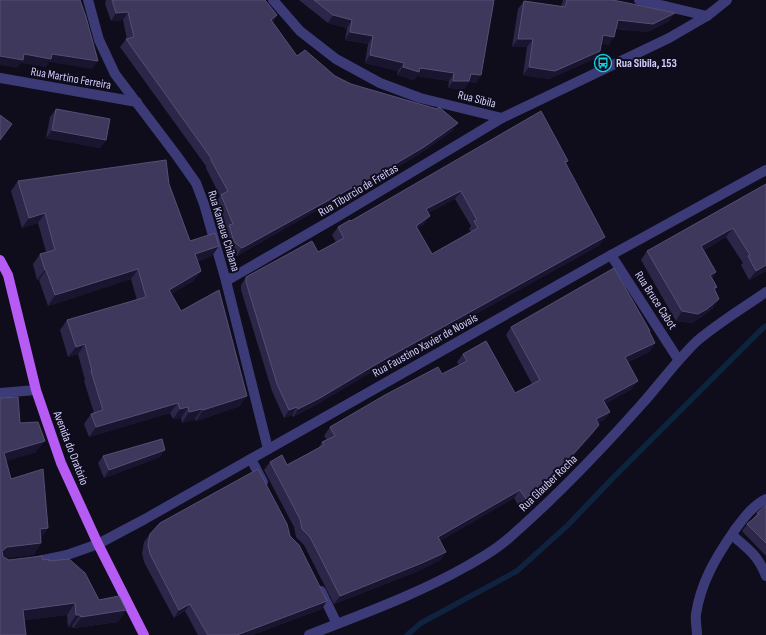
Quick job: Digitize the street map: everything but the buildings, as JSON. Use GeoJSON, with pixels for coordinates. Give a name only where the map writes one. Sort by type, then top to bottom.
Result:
{"type":"FeatureCollection","features":[{"type":"Feature","properties":{"kind":"main road","name":"Avenida do Oratório"},"geometry":{"type":"LineString","coordinates":[[0,260],[8,275],[36,390],[61,463],[98,544],[144,635]]}},
{"type":"Feature","properties":{"kind":"street","name":"Rua Kameue Chibana"},"geometry":{"type":"LineString","coordinates":[[88,0],[99,40],[115,74],[196,183],[204,204],[226,281],[268,449]]}},
{"type":"Feature","properties":{"kind":"street","name":"Rua Sibila"},"geometry":{"type":"LineString","coordinates":[[273,0],[300,31],[336,59],[380,83],[420,98],[502,118],[669,38],[708,16],[727,0]]}},
{"type":"Feature","properties":{"kind":"street"},"geometry":{"type":"LineString","coordinates":[[639,0],[708,16]]}},
{"type":"Feature","properties":{"kind":"street","name":"Rua Martino Ferreira"},"geometry":{"type":"LineString","coordinates":[[0,78],[137,102]]}},
{"type":"Feature","properties":{"kind":"street","name":"Rua Tiburcio de Freitas"},"geometry":{"type":"LineString","coordinates":[[226,281],[337,217],[502,118]]}},
{"type":"Feature","properties":{"kind":"street","name":"Rua Faustino Xavier de Novais"},"geometry":{"type":"LineString","coordinates":[[23,563],[67,555],[98,544],[145,519],[611,255],[766,170]]}},
{"type":"Feature","properties":{"kind":"street","name":"Rua Bruce Cabot"},"geometry":{"type":"LineString","coordinates":[[611,255],[678,359]]}},
{"type":"Feature","properties":{"kind":"street","name":"Rua Glauber Rocha"},"geometry":{"type":"LineString","coordinates":[[309,635],[351,620],[444,579],[488,554],[509,539],[563,488],[606,444],[648,397],[678,359],[712,329],[766,292]]}},
{"type":"Feature","properties":{"kind":"street"},"geometry":{"type":"LineString","coordinates":[[0,393],[36,390]]}},
{"type":"Feature","properties":{"kind":"street"},"geometry":{"type":"LineString","coordinates":[[251,458],[268,491]]}},
{"type":"Feature","properties":{"kind":"street"},"geometry":{"type":"LineString","coordinates":[[697,635],[696,615],[704,585],[711,567],[747,514],[756,504],[766,499]]}},
{"type":"Feature","properties":{"kind":"street"},"geometry":{"type":"LineString","coordinates":[[732,535],[761,563],[766,576]]}},
{"type":"Feature","properties":{"kind":"street"},"geometry":{"type":"LineString","coordinates":[[316,583],[337,624]]}},
{"type":"Feature","properties":{"kind":"waterway"},"geometry":{"type":"LineString","coordinates":[[407,635],[421,623],[517,571],[568,525],[609,482],[766,326]]}},
{"type":"Feature","properties":{"kind":"place","name":"Rua Sibila, 153"},"geometry":{"type":"Point","coordinates":[603,63]}}]}
